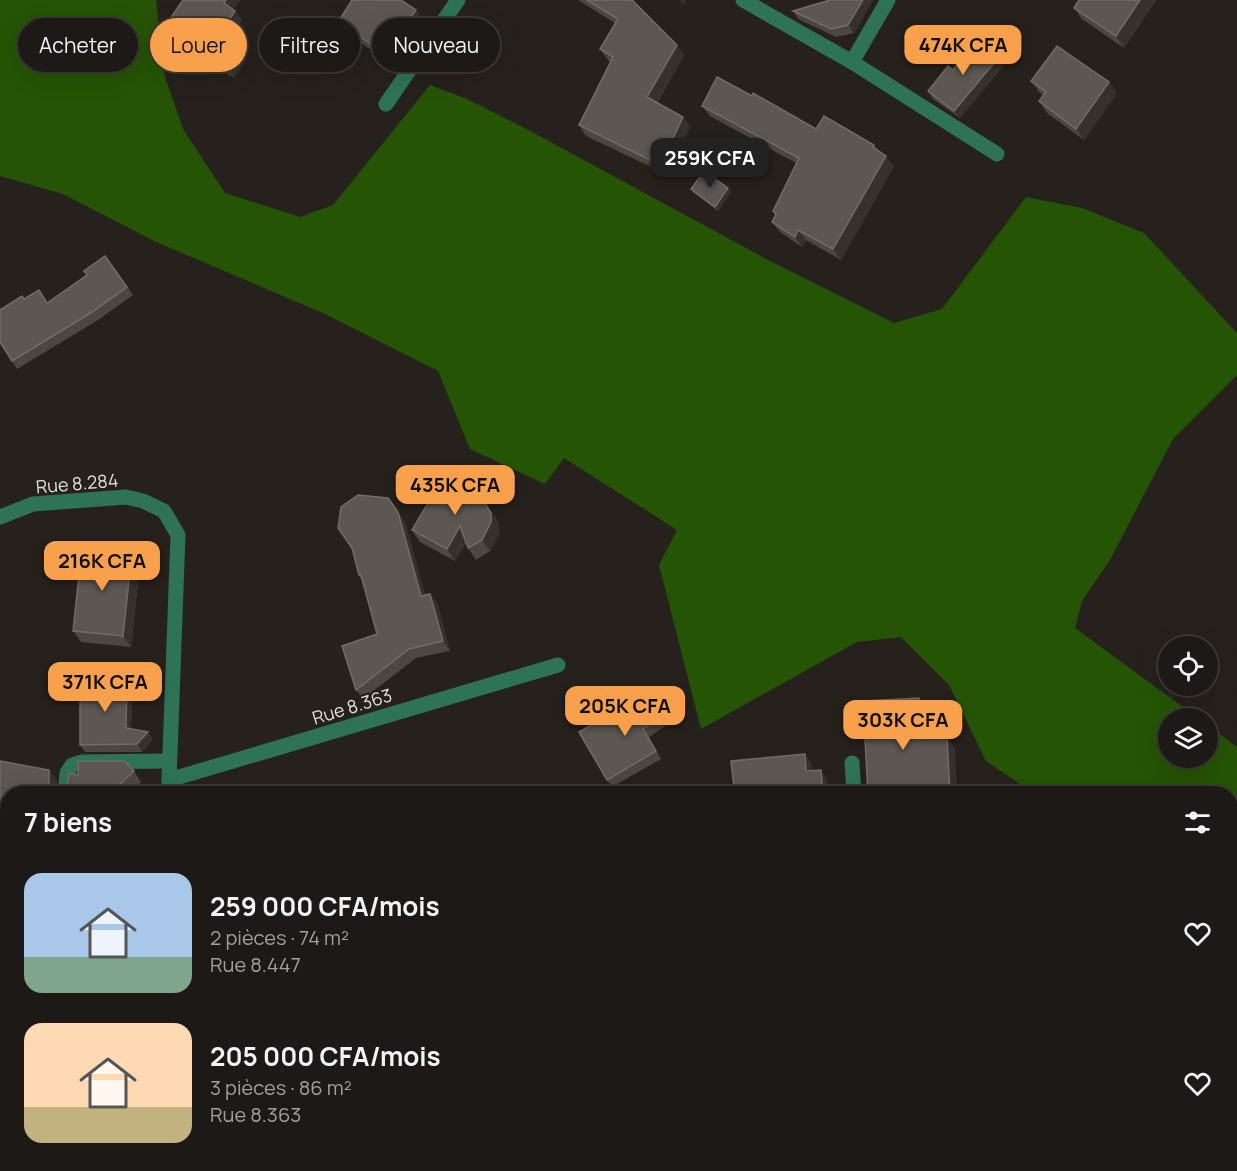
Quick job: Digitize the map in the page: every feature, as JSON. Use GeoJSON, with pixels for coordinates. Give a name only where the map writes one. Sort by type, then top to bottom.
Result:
{"type":"FeatureCollection","features":[{"type":"Feature","properties":{"kind":"street"},"geometry":{"type":"LineString","coordinates":[[386,104],[458,0]]}},
{"type":"Feature","properties":{"kind":"street"},"geometry":{"type":"LineString","coordinates":[[743,0],[852,62],[997,154]]}},
{"type":"Feature","properties":{"kind":"street"},"geometry":{"type":"LineString","coordinates":[[852,62],[888,0]]}},
{"type":"Feature","properties":{"kind":"street","name":"Rue 8.284"},"geometry":{"type":"LineString","coordinates":[[0,517],[33,504],[126,498],[143,501],[164,511],[178,535],[169,761]]}},
{"type":"Feature","properties":{"kind":"street","name":"Rue 8.363"},"geometry":{"type":"LineString","coordinates":[[172,786],[558,665]]}},
{"type":"Feature","properties":{"kind":"street"},"geometry":{"type":"LineString","coordinates":[[65,786],[67,773],[72,765],[81,762],[169,761],[169,786]]}},
{"type":"Feature","properties":{"kind":"street"},"geometry":{"type":"LineString","coordinates":[[852,763],[853,786]]}},
{"type":"Feature","properties":{"kind":"green space"},"geometry":{"type":"Polygon","coordinates":[[[0,0],[156,0],[158,18],[150,18],[150,72],[164,72],[183,129],[225,193],[300,217],[333,205],[430,85],[467,99],[534,133],[770,261],[894,323],[942,309],[1026,197],[1082,208],[1144,233],[1237,333],[1237,375],[1173,439],[1110,560],[1082,601],[1075,628],[1158,689],[1158,696],[1168,696],[1184,708],[1158,708],[1158,768],[1218,768],[1218,733],[1237,747],[1237,786],[1023,786],[986,761],[949,685],[901,637],[857,642],[701,729],[659,565],[677,530],[564,458],[545,484],[470,449],[438,371],[325,314],[154,241],[63,194],[0,176],[0,0]]]}},
{"type":"Feature","properties":{"kind":"building"},"geometry":{"type":"Polygon","coordinates":[[[183,0],[226,0],[224,3],[235,11],[230,18],[171,18],[183,0]]]}},
{"type":"Feature","properties":{"kind":"building"},"geometry":{"type":"Polygon","coordinates":[[[352,0],[401,0],[416,10],[411,18],[372,18],[372,45],[360,37],[360,18],[341,18],[352,0]]]}},
{"type":"Feature","properties":{"kind":"building"},"geometry":{"type":"Polygon","coordinates":[[[587,0],[632,0],[677,45],[647,97],[683,117],[660,165],[579,125],[613,57],[600,49],[618,19],[587,0]]]}},
{"type":"Feature","properties":{"kind":"building"},"geometry":{"type":"Polygon","coordinates":[[[830,0],[863,0],[848,25],[831,29],[793,11],[830,0]]]}},
{"type":"Feature","properties":{"kind":"building"},"geometry":{"type":"Polygon","coordinates":[[[1079,0],[1140,0],[1116,36],[1074,8],[1079,0]]]}},
{"type":"Feature","properties":{"kind":"building"},"geometry":{"type":"Polygon","coordinates":[[[976,40],[998,58],[954,111],[928,91],[948,66],[953,70],[976,40]]]}},
{"type":"Feature","properties":{"kind":"building"},"geometry":{"type":"Polygon","coordinates":[[[1057,46],[1109,82],[1076,129],[1039,101],[1046,92],[1031,81],[1057,46]]]}},
{"type":"Feature","properties":{"kind":"building"},"geometry":{"type":"Polygon","coordinates":[[[717,77],[752,96],[753,93],[816,129],[824,116],[874,145],[873,147],[886,156],[833,249],[798,230],[795,237],[772,222],[776,214],[773,211],[799,158],[702,106],[717,77]]]}},
{"type":"Feature","properties":{"kind":"building"},"geometry":{"type":"Polygon","coordinates":[[[704,171],[728,188],[715,207],[691,189],[704,171]]]}},
{"type":"Feature","properties":{"kind":"building"},"geometry":{"type":"Polygon","coordinates":[[[105,256],[127,287],[92,312],[12,361],[0,342],[0,310],[22,296],[24,299],[39,290],[47,303],[87,275],[84,271],[105,256]]]}},
{"type":"Feature","properties":{"kind":"building"},"geometry":{"type":"Polygon","coordinates":[[[463,483],[478,492],[491,513],[491,522],[482,540],[468,548],[460,526],[447,549],[412,530],[434,493],[447,484],[463,483]]]}},
{"type":"Feature","properties":{"kind":"building"},"geometry":{"type":"Polygon","coordinates":[[[358,495],[388,498],[398,512],[421,596],[430,594],[443,641],[409,649],[356,690],[342,646],[377,634],[352,548],[338,528],[341,507],[358,495]]]}},
{"type":"Feature","properties":{"kind":"building"},"geometry":{"type":"Polygon","coordinates":[[[82,547],[132,552],[123,636],[73,631],[82,547]]]}},
{"type":"Feature","properties":{"kind":"building"},"geometry":{"type":"Polygon","coordinates":[[[80,677],[127,678],[126,728],[148,732],[137,744],[80,745],[80,677]]]}},
{"type":"Feature","properties":{"kind":"building"},"geometry":{"type":"Polygon","coordinates":[[[670,692],[678,705],[643,729],[656,751],[607,780],[579,732],[605,717],[607,721],[627,710],[630,714],[670,692]]]}},
{"type":"Feature","properties":{"kind":"building"},"geometry":{"type":"Polygon","coordinates":[[[919,698],[921,739],[947,737],[950,786],[868,786],[863,701],[919,698]]]}},
{"type":"Feature","properties":{"kind":"building"},"geometry":{"type":"Polygon","coordinates":[[[805,754],[806,771],[821,770],[822,786],[734,786],[731,761],[805,754]]]}},
{"type":"Feature","properties":{"kind":"building"},"geometry":{"type":"Polygon","coordinates":[[[0,761],[49,770],[49,786],[0,786],[0,761]]]}},
{"type":"Feature","properties":{"kind":"building"},"geometry":{"type":"Polygon","coordinates":[[[78,761],[125,761],[134,771],[118,786],[67,786],[69,773],[78,775],[78,761]]]}}]}
